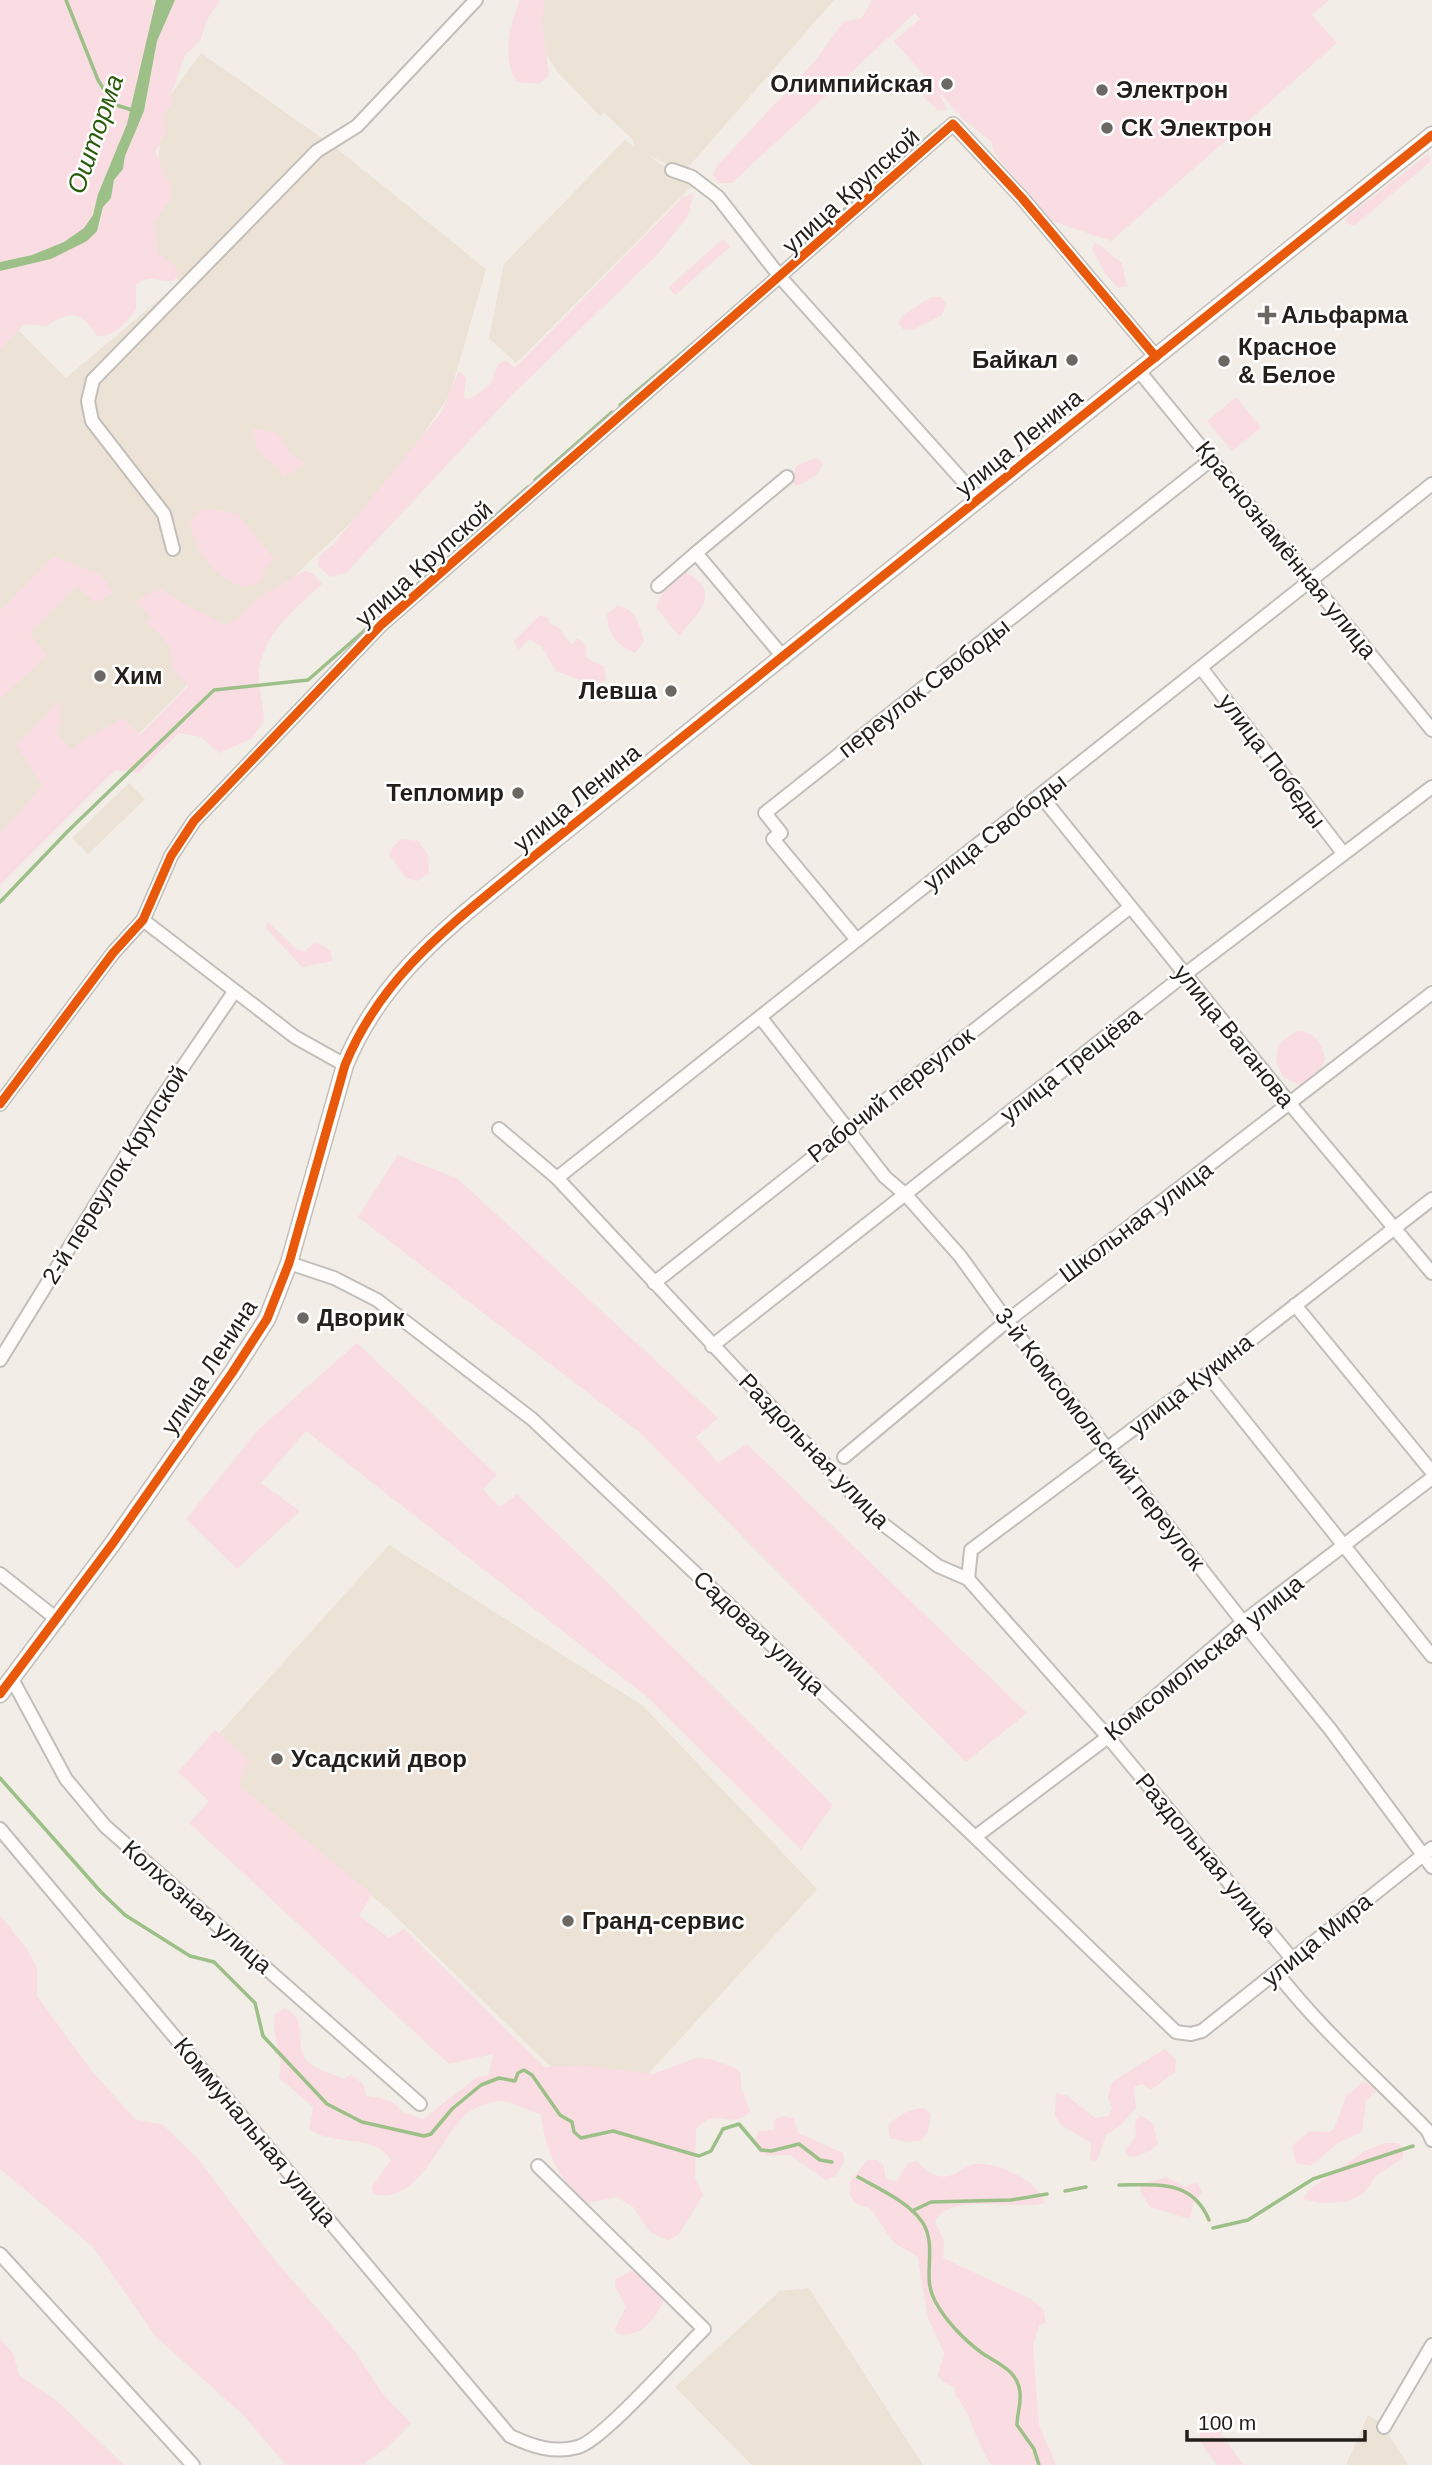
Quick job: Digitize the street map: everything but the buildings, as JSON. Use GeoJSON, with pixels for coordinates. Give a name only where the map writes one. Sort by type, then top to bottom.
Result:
{"type":"FeatureCollection","features":[{"type":"Feature","properties":{"kind":"street"},"geometry":{"type":"LineString","coordinates":[[173,549],[164,514],[92,421],[88,401],[93,380],[317,151],[357,126],[476,0]]}},
{"type":"Feature","properties":{"kind":"street","name":"улица Крупской"},"geometry":{"type":"LineString","coordinates":[[0,1104],[113,953],[143,920],[171,856],[194,821],[381,625],[953,124],[1022,198],[1156,356]]}},
{"type":"Feature","properties":{"kind":"street","name":"улица Ленина"},"geometry":{"type":"LineString","coordinates":[[0,1695],[58,1620],[267,1319],[289,1263],[345,1065],[374,1007],[442,933],[1432,135]]}},
{"type":"Feature","properties":{"kind":"street"},"geometry":{"type":"LineString","coordinates":[[672,170],[691,177],[718,197],[780,278],[980,500]]}},
{"type":"Feature","properties":{"kind":"street","name":"Краснознамённая улица"},"geometry":{"type":"LineString","coordinates":[[1139,371],[1432,730]]}},
{"type":"Feature","properties":{"kind":"street","name":"переулок Свободы"},"geometry":{"type":"LineString","coordinates":[[857,940],[773,839],[781,833],[765,814],[1212,459]]}},
{"type":"Feature","properties":{"kind":"street"},"geometry":{"type":"LineString","coordinates":[[658,586],[787,477]]}},
{"type":"Feature","properties":{"kind":"street","name":"улица Свободы"},"geometry":{"type":"LineString","coordinates":[[557,1178],[1432,484]]}},
{"type":"Feature","properties":{"kind":"street"},"geometry":{"type":"LineString","coordinates":[[696,553],[784,658]]}},
{"type":"Feature","properties":{"kind":"street","name":"улица Победы"},"geometry":{"type":"LineString","coordinates":[[1202,669],[1343,853]]}},
{"type":"Feature","properties":{"kind":"street","name":"улица Трещёва"},"geometry":{"type":"LineString","coordinates":[[712,1346],[1185,975],[1432,787]]}},
{"type":"Feature","properties":{"kind":"street","name":"улица Ваганова"},"geometry":{"type":"LineString","coordinates":[[1041,796],[1129,908],[1432,1273]]}},
{"type":"Feature","properties":{"kind":"street","name":"Рабочий переулок"},"geometry":{"type":"LineString","coordinates":[[654,1283],[1129,908]]}},
{"type":"Feature","properties":{"kind":"street"},"geometry":{"type":"LineString","coordinates":[[143,920],[295,1037],[345,1065]]}},
{"type":"Feature","properties":{"kind":"street","name":"2-й переулок Крупской"},"geometry":{"type":"LineString","coordinates":[[0,1360],[159,1102],[234,992]]}},
{"type":"Feature","properties":{"kind":"street","name":"Школьная улица"},"geometry":{"type":"LineString","coordinates":[[844,1457],[1007,1321],[1432,993]]}},
{"type":"Feature","properties":{"kind":"street","name":"3-й Комсомольский переулок"},"geometry":{"type":"LineString","coordinates":[[761,1018],[885,1177],[906,1195],[960,1256],[1107,1450],[1427,1852],[1432,1867]]}},
{"type":"Feature","properties":{"kind":"street","name":"Раздольная улица"},"geometry":{"type":"LineString","coordinates":[[499,1129],[557,1178],[875,1518],[938,1566],[968,1579],[1108,1737],[1293,1960]]}},
{"type":"Feature","properties":{"kind":"street","name":"улица Кукина"},"geometry":{"type":"LineString","coordinates":[[968,1579],[971,1550],[1207,1374],[1432,1199]]}},
{"type":"Feature","properties":{"kind":"street","name":"Садовая улица"},"geometry":{"type":"LineString","coordinates":[[289,1263],[334,1278],[377,1300],[532,1419],[975,1837],[1170,2028],[1185,2034],[1202,2031]]}},
{"type":"Feature","properties":{"kind":"street"},"geometry":{"type":"LineString","coordinates":[[1295,1305],[1432,1472]]}},
{"type":"Feature","properties":{"kind":"street"},"geometry":{"type":"LineString","coordinates":[[1207,1374],[1432,1656]]}},
{"type":"Feature","properties":{"kind":"street","name":"Комсомольская улица"},"geometry":{"type":"LineString","coordinates":[[975,1837],[1108,1737],[1243,1622],[1432,1478]]}},
{"type":"Feature","properties":{"kind":"street"},"geometry":{"type":"LineString","coordinates":[[0,1574],[58,1620]]}},
{"type":"Feature","properties":{"kind":"street","name":"Колхозная улица"},"geometry":{"type":"LineString","coordinates":[[12,1679],[66,1779],[105,1826],[420,2104]]}},
{"type":"Feature","properties":{"kind":"street","name":"Коммунальная улица"},"geometry":{"type":"LineString","coordinates":[[0,1829],[510,2435],[535,2448],[561,2451],[593,2441],[704,2329],[538,2166]]}},
{"type":"Feature","properties":{"kind":"street","name":"улица Мира"},"geometry":{"type":"LineString","coordinates":[[1202,2031],[1427,1852]]}},
{"type":"Feature","properties":{"kind":"street","name":"Раздольная улица"},"geometry":{"type":"LineString","coordinates":[[1277,1973],[1303,2006],[1428,2131],[1432,2140]]}},
{"type":"Feature","properties":{"kind":"street"},"geometry":{"type":"LineString","coordinates":[[0,2254],[193,2465]]}},
{"type":"Feature","properties":{"kind":"street"},"geometry":{"type":"LineString","coordinates":[[1384,2427],[1432,2345]]}},
{"type":"Feature","properties":{"kind":"shaded area"},"geometry":{"type":"Polygon","coordinates":[[[0,0],[151,0],[155,7],[127,124],[98,194],[93,215],[84,228],[65,242],[32,255],[0,262],[0,0]]]}},
{"type":"Feature","properties":{"kind":"shaded area"},"geometry":{"type":"Polygon","coordinates":[[[156,0],[175,0],[157,41],[144,111],[125,156],[123,169],[114,180],[111,198],[103,207],[97,231],[87,241],[51,259],[0,271],[0,262],[32,255],[64,242],[84,228],[93,215],[98,194],[127,124],[156,0]]]}},
{"type":"Feature","properties":{"kind":"shaded area"},"geometry":{"type":"Polygon","coordinates":[[[175,0],[220,0],[208,18],[200,41],[185,55],[171,94],[172,104],[163,115],[166,131],[155,152],[171,187],[170,199],[155,223],[158,253],[175,266],[178,276],[173,281],[145,279],[136,285],[136,309],[124,324],[109,334],[97,336],[81,318],[62,317],[47,326],[24,324],[0,350],[0,271],[51,259],[69,250],[100,224],[103,207],[111,198],[114,180],[123,169],[125,156],[144,111],[157,41],[175,0]]]}},
{"type":"Feature","properties":{"kind":"shaded area"},"geometry":{"type":"Polygon","coordinates":[[[520,0],[545,0],[542,21],[549,76],[539,84],[517,82],[509,62],[510,30],[520,0]]]}},
{"type":"Feature","properties":{"kind":"shaded area"},"geometry":{"type":"Polygon","coordinates":[[[545,0],[834,0],[684,172],[648,155],[692,186],[516,363],[489,338],[504,264],[625,140],[635,147],[633,140],[604,112],[600,116],[557,71],[543,49],[539,21],[545,0]]]}},
{"type":"Feature","properties":{"kind":"shaded area","name":"СК Электрон"},"geometry":{"type":"Polygon","coordinates":[[[872,0],[1329,0],[1312,15],[1337,43],[1111,241],[1052,221],[994,153],[992,142],[964,120],[939,92],[947,110],[938,110],[924,98],[921,84],[931,83],[894,41],[920,19],[915,13],[732,183],[718,183],[713,174],[716,167],[816,60],[841,25],[845,21],[862,18],[872,0]]]}},
{"type":"Feature","properties":{"kind":"shaded area"},"geometry":{"type":"Polygon","coordinates":[[[201,53],[336,148],[486,269],[450,394],[412,451],[372,503],[313,558],[0,874],[0,347],[17,329],[66,378],[181,281],[140,252],[158,167],[163,105],[201,53]]]}},
{"type":"Feature","properties":{"kind":"shaded area"},"geometry":{"type":"Polygon","coordinates":[[[1428,154],[1431,161],[1354,226],[1345,222],[1346,218],[1428,154]]]}},
{"type":"Feature","properties":{"kind":"shaded area"},"geometry":{"type":"Polygon","coordinates":[[[693,194],[688,216],[657,255],[512,395],[346,573],[330,577],[318,566],[319,556],[334,544],[441,413],[459,371],[466,378],[464,397],[469,399],[489,385],[496,368],[502,362],[506,360],[515,368],[683,197],[693,194]]]}},
{"type":"Feature","properties":{"kind":"shaded area"},"geometry":{"type":"Polygon","coordinates":[[[723,239],[730,247],[675,295],[669,287],[723,239]]]}},
{"type":"Feature","properties":{"kind":"shaded area"},"geometry":{"type":"Polygon","coordinates":[[[1095,242],[1122,263],[1127,286],[1118,288],[1105,273],[1092,249],[1095,242]]]}},
{"type":"Feature","properties":{"kind":"shaded area"},"geometry":{"type":"Polygon","coordinates":[[[931,297],[941,297],[946,304],[942,315],[913,330],[904,330],[899,324],[901,317],[931,297]]]}},
{"type":"Feature","properties":{"kind":"shaded area"},"geometry":{"type":"Polygon","coordinates":[[[1236,397],[1261,428],[1232,451],[1207,421],[1236,397]]]}},
{"type":"Feature","properties":{"kind":"shaded area"},"geometry":{"type":"Polygon","coordinates":[[[252,428],[277,433],[291,454],[306,463],[284,478],[277,467],[258,452],[252,428]]]}},
{"type":"Feature","properties":{"kind":"shaded area"},"geometry":{"type":"Polygon","coordinates":[[[816,458],[823,463],[818,472],[796,486],[792,482],[796,466],[816,458]]]}},
{"type":"Feature","properties":{"kind":"shaded area"},"geometry":{"type":"Polygon","coordinates":[[[209,508],[238,514],[275,560],[265,568],[262,581],[244,588],[223,576],[208,563],[198,546],[190,523],[198,511],[209,508]]]}},
{"type":"Feature","properties":{"kind":"shaded area"},"geometry":{"type":"Polygon","coordinates":[[[53,556],[101,574],[113,593],[95,603],[77,586],[30,633],[47,656],[0,699],[0,611],[53,556]]]}},
{"type":"Feature","properties":{"kind":"shaded area"},"geometry":{"type":"Polygon","coordinates":[[[304,571],[312,573],[322,584],[280,625],[265,650],[259,678],[264,722],[251,739],[219,753],[201,737],[179,733],[138,773],[115,770],[0,885],[0,833],[42,786],[16,745],[60,700],[61,722],[56,732],[71,750],[81,741],[123,718],[140,735],[188,686],[172,669],[172,655],[167,643],[146,622],[151,617],[137,603],[143,596],[161,588],[225,625],[236,620],[259,597],[304,571]]]}},
{"type":"Feature","properties":{"kind":"shaded area"},"geometry":{"type":"Polygon","coordinates":[[[684,571],[703,587],[705,595],[700,611],[679,636],[656,607],[673,573],[684,571]]]}},
{"type":"Feature","properties":{"kind":"shaded area"},"geometry":{"type":"Polygon","coordinates":[[[617,606],[632,613],[638,624],[644,641],[635,653],[618,643],[611,634],[607,614],[617,606]]]}},
{"type":"Feature","properties":{"kind":"shaded area"},"geometry":{"type":"Polygon","coordinates":[[[540,615],[558,627],[572,645],[577,638],[586,645],[585,655],[604,666],[606,680],[594,685],[556,671],[542,647],[529,639],[520,649],[516,648],[514,641],[540,615]]]}},
{"type":"Feature","properties":{"kind":"shaded area"},"geometry":{"type":"Polygon","coordinates":[[[129,783],[145,799],[88,854],[72,838],[129,783]]]}},
{"type":"Feature","properties":{"kind":"shaded area"},"geometry":{"type":"Polygon","coordinates":[[[401,839],[418,841],[428,855],[429,873],[417,881],[406,878],[390,856],[392,848],[401,839]]]}},
{"type":"Feature","properties":{"kind":"shaded area"},"geometry":{"type":"Polygon","coordinates":[[[267,921],[297,950],[305,951],[316,942],[330,950],[332,961],[302,967],[266,928],[267,921]]]}},
{"type":"Feature","properties":{"kind":"shaded area"},"geometry":{"type":"Polygon","coordinates":[[[1296,1031],[1316,1038],[1325,1058],[1318,1076],[1302,1086],[1283,1077],[1276,1061],[1279,1044],[1296,1031]]]}},
{"type":"Feature","properties":{"kind":"shaded area"},"geometry":{"type":"Polygon","coordinates":[[[398,1155],[458,1179],[718,1418],[696,1437],[718,1463],[747,1444],[1027,1713],[966,1762],[639,1432],[358,1217],[398,1155]]]}},
{"type":"Feature","properties":{"kind":"shaded area"},"geometry":{"type":"Polygon","coordinates":[[[357,1343],[497,1475],[483,1489],[500,1507],[517,1494],[833,1805],[801,1850],[646,1696],[306,1431],[261,1483],[300,1511],[237,1569],[186,1519],[259,1429],[357,1343]]]}},
{"type":"Feature","properties":{"kind":"shaded area"},"geometry":{"type":"Polygon","coordinates":[[[389,1545],[643,1706],[817,1889],[606,2120],[388,1909],[199,1756],[389,1545]]]}},
{"type":"Feature","properties":{"kind":"shaded area"},"geometry":{"type":"Polygon","coordinates":[[[215,1730],[249,1760],[239,1785],[372,1894],[359,1916],[389,1938],[404,1929],[544,2067],[582,2065],[653,2074],[696,2058],[710,2059],[736,2068],[741,2074],[741,2088],[750,2111],[737,2119],[710,2119],[696,2129],[695,2177],[703,2195],[680,2233],[669,2241],[650,2232],[633,2207],[617,2197],[588,2203],[569,2186],[555,2164],[541,2114],[511,2103],[490,2103],[467,2114],[416,2180],[390,2195],[375,2195],[371,2188],[391,2160],[383,2151],[363,2143],[329,2138],[309,2128],[313,2107],[279,2078],[280,2062],[274,2022],[275,2014],[285,2008],[297,2019],[304,2056],[311,2065],[344,2079],[351,2074],[364,2085],[366,2096],[390,2101],[401,2111],[423,2119],[476,2078],[489,2075],[493,2054],[449,2064],[189,1823],[209,1801],[178,1772],[215,1730]]]}},
{"type":"Feature","properties":{"kind":"shaded area"},"geometry":{"type":"Polygon","coordinates":[[[0,1915],[27,1949],[37,1967],[37,1996],[91,2070],[136,2120],[162,2124],[199,2160],[273,2258],[356,2353],[383,2394],[411,2423],[388,2447],[362,2465],[286,2465],[243,2415],[156,2337],[93,2247],[0,2169],[0,1915]]]}},
{"type":"Feature","properties":{"kind":"shaded area"},"geometry":{"type":"Polygon","coordinates":[[[1165,2049],[1176,2059],[1175,2072],[1151,2090],[1142,2084],[1134,2087],[1136,2108],[1121,2125],[1106,2135],[1097,2161],[1090,2160],[1091,2143],[1061,2125],[1055,2115],[1056,2093],[1066,2095],[1095,2118],[1108,2116],[1112,2108],[1108,2098],[1112,2082],[1165,2049]]]}},
{"type":"Feature","properties":{"kind":"shaded area"},"geometry":{"type":"Polygon","coordinates":[[[1364,2081],[1376,2090],[1366,2101],[1362,2132],[1338,2143],[1311,2166],[1296,2163],[1292,2146],[1309,2131],[1328,2132],[1334,2129],[1346,2096],[1364,2081]]]}},
{"type":"Feature","properties":{"kind":"shaded area"},"geometry":{"type":"Polygon","coordinates":[[[924,2108],[931,2114],[928,2132],[920,2141],[908,2142],[890,2138],[888,2126],[892,2122],[904,2113],[924,2108]]]}},
{"type":"Feature","properties":{"kind":"shaded area"},"geometry":{"type":"Polygon","coordinates":[[[1140,2115],[1153,2123],[1158,2144],[1150,2151],[1130,2158],[1125,2150],[1136,2137],[1135,2123],[1140,2115]]]}},
{"type":"Feature","properties":{"kind":"shaded area"},"geometry":{"type":"Polygon","coordinates":[[[785,2116],[794,2119],[798,2133],[843,2153],[844,2162],[836,2176],[826,2180],[790,2155],[767,2156],[759,2152],[755,2138],[759,2131],[774,2130],[775,2119],[785,2116]]]}},
{"type":"Feature","properties":{"kind":"shaded area"},"geometry":{"type":"Polygon","coordinates":[[[1384,2143],[1398,2143],[1403,2149],[1403,2158],[1376,2176],[1363,2194],[1346,2202],[1320,2203],[1303,2199],[1309,2190],[1363,2152],[1384,2143]]]}},
{"type":"Feature","properties":{"kind":"shaded area"},"geometry":{"type":"Polygon","coordinates":[[[867,2160],[878,2160],[884,2166],[886,2179],[897,2181],[908,2163],[917,2161],[930,2172],[944,2177],[975,2164],[994,2166],[1026,2180],[1041,2195],[1045,2203],[970,2204],[944,2212],[935,2221],[944,2241],[943,2258],[1031,2299],[1044,2310],[1046,2323],[1039,2325],[1033,2347],[1039,2425],[1056,2465],[991,2465],[966,2411],[955,2395],[955,2388],[942,2381],[938,2375],[944,2353],[927,2316],[918,2257],[894,2243],[870,2208],[856,2204],[850,2195],[850,2182],[867,2160]]]}},
{"type":"Feature","properties":{"kind":"shaded area"},"geometry":{"type":"Polygon","coordinates":[[[1166,2177],[1185,2187],[1197,2182],[1202,2192],[1193,2204],[1190,2219],[1150,2207],[1140,2191],[1141,2184],[1166,2177]]]}},
{"type":"Feature","properties":{"kind":"shaded area"},"geometry":{"type":"Polygon","coordinates":[[[632,2271],[647,2278],[663,2301],[646,2326],[625,2335],[617,2334],[615,2329],[626,2307],[615,2286],[615,2279],[632,2271]]]}},
{"type":"Feature","properties":{"kind":"shaded area"},"geometry":{"type":"Polygon","coordinates":[[[809,2288],[923,2465],[752,2465],[675,2387],[780,2291],[809,2288]]]}},
{"type":"Feature","properties":{"kind":"shaded area"},"geometry":{"type":"Polygon","coordinates":[[[0,2339],[13,2353],[19,2375],[57,2401],[124,2465],[0,2465],[0,2339]]]}},
{"type":"Feature","properties":{"kind":"shaded area"},"geometry":{"type":"Polygon","coordinates":[[[1368,2415],[1381,2423],[1408,2465],[1346,2465],[1368,2415]]]}},
{"type":"Feature","properties":{"kind":"shaded area"},"geometry":{"type":"Polygon","coordinates":[[[1204,2423],[1215,2424],[1243,2465],[1218,2465],[1201,2440],[1204,2423]]]}},
{"type":"Feature","properties":{"kind":"waterway","name":"Ошторма"},"geometry":{"type":"LineString","coordinates":[[66,0],[98,80],[113,104],[135,111]]}},
{"type":"Feature","properties":{"kind":"waterway"},"geometry":{"type":"LineString","coordinates":[[805,244],[936,130]]}},
{"type":"Feature","properties":{"kind":"waterway"},"geometry":{"type":"LineString","coordinates":[[620,405],[696,341]]}},
{"type":"Feature","properties":{"kind":"waterway"},"geometry":{"type":"LineString","coordinates":[[535,480],[612,412]]}},
{"type":"Feature","properties":{"kind":"waterway"},"geometry":{"type":"LineString","coordinates":[[452,554],[528,487]]}},
{"type":"Feature","properties":{"kind":"waterway"},"geometry":{"type":"LineString","coordinates":[[398,602],[446,559]]}},
{"type":"Feature","properties":{"kind":"waterway"},"geometry":{"type":"LineString","coordinates":[[0,902],[68,831],[214,690],[308,680],[372,624]]}},
{"type":"Feature","properties":{"kind":"waterway"},"geometry":{"type":"LineString","coordinates":[[0,1778],[101,1892],[125,1915],[190,1956],[214,1962],[255,2003],[263,2036],[327,2104],[362,2122],[424,2136],[431,2134],[452,2109],[481,2085],[499,2078],[515,2081],[518,2073],[524,2070],[532,2075],[560,2115],[572,2122],[574,2132],[581,2138],[613,2131],[699,2156],[711,2151],[723,2129],[739,2124],[761,2150],[771,2151],[799,2144],[820,2160],[832,2162]]}},
{"type":"Feature","properties":{"kind":"waterway"},"geometry":{"type":"LineString","coordinates":[[1213,2228],[1248,2220],[1313,2179],[1413,2146]]}},
{"type":"Feature","properties":{"kind":"waterway"},"geometry":{"type":"LineString","coordinates":[[858,2177],[902,2202],[923,2223],[929,2243],[929,2282],[935,2301],[962,2336],[1006,2368],[1015,2379],[1020,2397],[1017,2425],[1034,2449],[1039,2465]]}},
{"type":"Feature","properties":{"kind":"waterway"},"geometry":{"type":"LineString","coordinates":[[1119,2185],[1160,2185],[1183,2191],[1202,2207],[1209,2220]]}},
{"type":"Feature","properties":{"kind":"waterway"},"geometry":{"type":"LineString","coordinates":[[1065,2191],[1086,2187]]}},
{"type":"Feature","properties":{"kind":"waterway"},"geometry":{"type":"LineString","coordinates":[[912,2211],[931,2202],[1011,2200],[1047,2194]]}},
{"type":"Feature","properties":{"kind":"cycle path"},"geometry":{"type":"LineString","coordinates":[[0,1104],[113,953],[143,920],[171,856],[194,821],[381,625],[953,124],[1022,198],[1156,357]]}},
{"type":"Feature","properties":{"kind":"cycle path"},"geometry":{"type":"LineString","coordinates":[[0,1694],[113,1543],[267,1319],[289,1263],[345,1065],[361,1031],[402,974],[451,925],[533,857],[1432,135]]}},
{"type":"Feature","properties":{"kind":"place","name":"Олимпийская"},"geometry":{"type":"Point","coordinates":[947,84]}},
{"type":"Feature","properties":{"kind":"place","name":"Электрон"},"geometry":{"type":"Point","coordinates":[1102,90]}},
{"type":"Feature","properties":{"kind":"place","name":"СК Электрон"},"geometry":{"type":"Point","coordinates":[1107,128]}},
{"type":"Feature","properties":{"kind":"place","name":"Альфарма"},"geometry":{"type":"Point","coordinates":[1267,315]}},
{"type":"Feature","properties":{"kind":"place","name":"Байкал"},"geometry":{"type":"Point","coordinates":[1072,360]}},
{"type":"Feature","properties":{"kind":"place","name":"Красное & Белое"},"geometry":{"type":"Point","coordinates":[1224,361]}},
{"type":"Feature","properties":{"kind":"place","name":"Хим"},"geometry":{"type":"Point","coordinates":[100,676]}},
{"type":"Feature","properties":{"kind":"place","name":"Левша"},"geometry":{"type":"Point","coordinates":[671,691]}},
{"type":"Feature","properties":{"kind":"place","name":"Тепломир"},"geometry":{"type":"Point","coordinates":[518,793]}},
{"type":"Feature","properties":{"kind":"place","name":"Дворик"},"geometry":{"type":"Point","coordinates":[303,1318]}},
{"type":"Feature","properties":{"kind":"place","name":"Усадский двор"},"geometry":{"type":"Point","coordinates":[277,1759]}},
{"type":"Feature","properties":{"kind":"place","name":"Гранд-сервис"},"geometry":{"type":"Point","coordinates":[568,1921]}}]}
